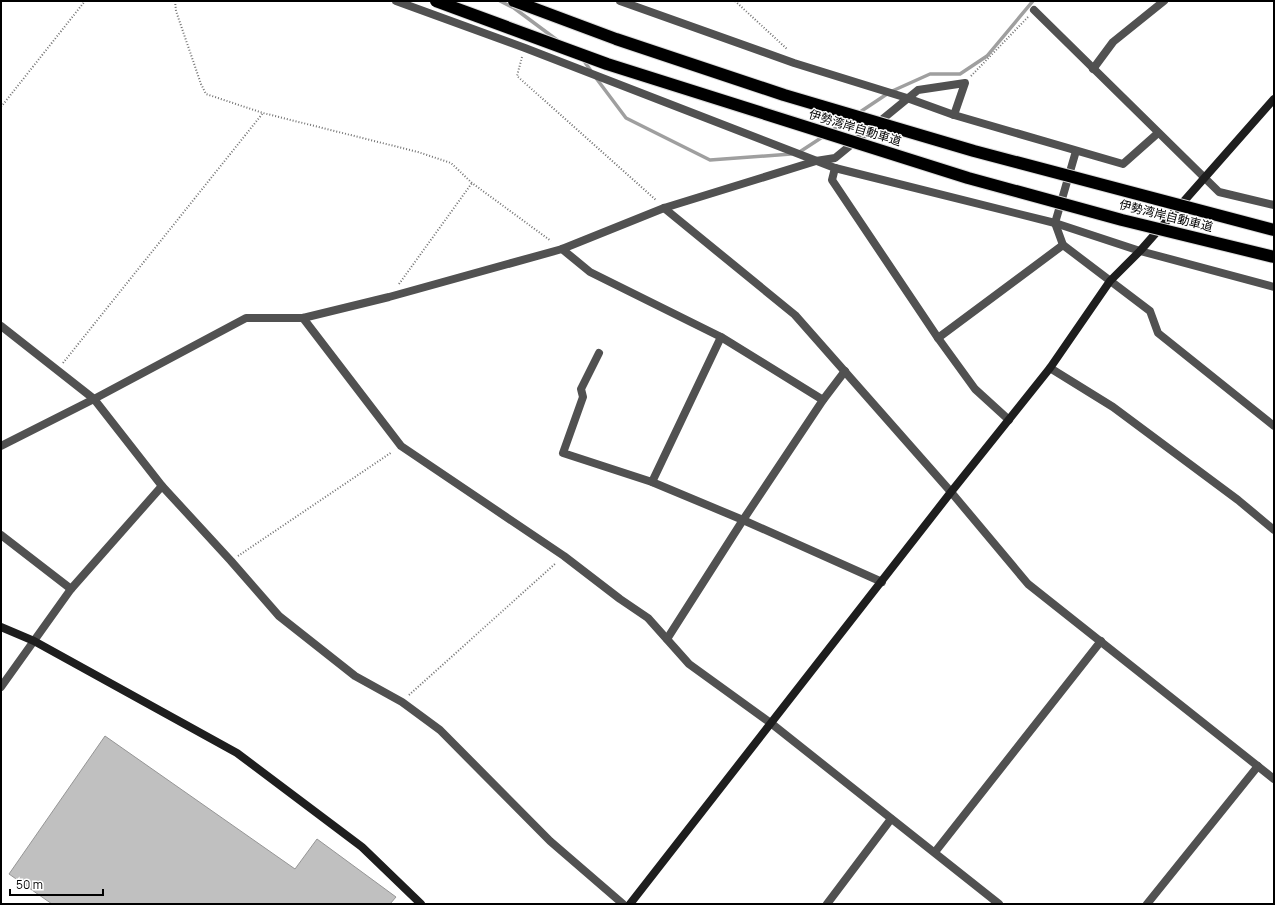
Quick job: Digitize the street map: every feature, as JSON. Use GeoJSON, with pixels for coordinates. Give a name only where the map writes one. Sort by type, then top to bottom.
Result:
{"type":"FeatureCollection","features":[{"type":"Feature","properties":{"kind":"highway","name":"伊勢湾岸自動車道"},"geometry":{"type":"LineString","coordinates":[[436,1],[607,64],[968,178],[1122,220],[1274,257]]}},
{"type":"Feature","properties":{"kind":"highway","name":"伊勢湾岸自動車道"},"geometry":{"type":"LineString","coordinates":[[514,1],[624,41],[791,97],[974,151],[1274,230]]}},
{"type":"Feature","properties":{"kind":"street"},"geometry":{"type":"LineString","coordinates":[[396,1],[525,48],[816,162],[1056,223],[1140,251],[1274,287]]}},
{"type":"Feature","properties":{"kind":"street"},"geometry":{"type":"LineString","coordinates":[[620,1],[794,63],[907,98],[954,115],[1123,164],[1158,133]]}},
{"type":"Feature","properties":{"kind":"street"},"geometry":{"type":"LineString","coordinates":[[1094,69],[1113,42],[1164,1]]}},
{"type":"Feature","properties":{"kind":"street"},"geometry":{"type":"LineString","coordinates":[[1034,10],[1219,192],[1274,205]]}},
{"type":"Feature","properties":{"kind":"street"},"geometry":{"type":"LineString","coordinates":[[1,446],[94,399],[246,318],[303,318],[389,298],[562,249],[664,208],[816,162],[835,158],[918,90],[965,83],[954,115]]}},
{"type":"Feature","properties":{"kind":"street"},"geometry":{"type":"LineString","coordinates":[[630,904],[772,724],[951,492],[1050,368],[1110,281],[1140,251],[1274,99]]}},
{"type":"Feature","properties":{"kind":"street"},"geometry":{"type":"LineString","coordinates":[[1076,151],[1056,223],[1063,245],[1150,311],[1158,333],[1274,426]]}},
{"type":"Feature","properties":{"kind":"street"},"geometry":{"type":"LineString","coordinates":[[835,168],[832,180],[938,338],[975,389],[1009,420]]}},
{"type":"Feature","properties":{"kind":"street"},"geometry":{"type":"LineString","coordinates":[[664,208],[795,315],[951,492],[1028,584],[1274,779]]}},
{"type":"Feature","properties":{"kind":"street"},"geometry":{"type":"LineString","coordinates":[[938,338],[1063,245]]}},
{"type":"Feature","properties":{"kind":"street"},"geometry":{"type":"LineString","coordinates":[[562,249],[590,272],[721,337],[823,400]]}},
{"type":"Feature","properties":{"kind":"street"},"geometry":{"type":"LineString","coordinates":[[303,318],[401,446],[564,556],[620,599],[648,618],[668,639],[688,664],[772,724],[999,904]]}},
{"type":"Feature","properties":{"kind":"street"},"geometry":{"type":"LineString","coordinates":[[1,326],[94,399],[162,486],[279,616],[355,676],[402,702],[440,730],[550,841],[623,904]]}},
{"type":"Feature","properties":{"kind":"street"},"geometry":{"type":"LineString","coordinates":[[652,482],[721,337]]}},
{"type":"Feature","properties":{"kind":"street"},"geometry":{"type":"LineString","coordinates":[[599,353],[581,390],[583,398],[563,453],[652,482],[743,520],[882,582]]}},
{"type":"Feature","properties":{"kind":"street"},"geometry":{"type":"LineString","coordinates":[[1050,368],[1113,407],[1238,500],[1274,530]]}},
{"type":"Feature","properties":{"kind":"street"},"geometry":{"type":"LineString","coordinates":[[668,639],[743,520],[823,400],[845,371]]}},
{"type":"Feature","properties":{"kind":"street"},"geometry":{"type":"LineString","coordinates":[[1,687],[71,588],[162,486]]}},
{"type":"Feature","properties":{"kind":"street"},"geometry":{"type":"LineString","coordinates":[[1,535],[71,588]]}},
{"type":"Feature","properties":{"kind":"street"},"geometry":{"type":"LineString","coordinates":[[1,627],[34,641],[237,753],[362,847],[421,904]]}},
{"type":"Feature","properties":{"kind":"street"},"geometry":{"type":"LineString","coordinates":[[935,852],[1101,642]]}},
{"type":"Feature","properties":{"kind":"street"},"geometry":{"type":"LineString","coordinates":[[1147,904],[1258,766]]}},
{"type":"Feature","properties":{"kind":"street"},"geometry":{"type":"LineString","coordinates":[[827,904],[891,819]]}},
{"type":"Feature","properties":{"kind":"path"},"geometry":{"type":"LineString","coordinates":[[1,106],[85,1]]}},
{"type":"Feature","properties":{"kind":"path"},"geometry":{"type":"LineString","coordinates":[[175,1],[176,11],[201,84],[206,94],[264,113],[418,152],[451,163],[472,183],[562,249]]}},
{"type":"Feature","properties":{"kind":"path"},"geometry":{"type":"LineString","coordinates":[[735,1],[798,59],[794,63]]}},
{"type":"Feature","properties":{"kind":"path"},"geometry":{"type":"LineString","coordinates":[[965,83],[1034,10]]}},
{"type":"Feature","properties":{"kind":"path"},"geometry":{"type":"LineString","coordinates":[[525,48],[518,76],[664,208]]}},
{"type":"Feature","properties":{"kind":"path"},"geometry":{"type":"LineString","coordinates":[[57,370],[264,113]]}},
{"type":"Feature","properties":{"kind":"path"},"geometry":{"type":"LineString","coordinates":[[389,298],[472,183]]}},
{"type":"Feature","properties":{"kind":"path"},"geometry":{"type":"LineString","coordinates":[[231,561],[401,446]]}},
{"type":"Feature","properties":{"kind":"path"},"geometry":{"type":"LineString","coordinates":[[402,702],[564,556]]}},
{"type":"Feature","properties":{"kind":"building"},"geometry":{"type":"Polygon","coordinates":[[[105,736],[295,869],[317,839],[396,897],[390,904],[52,904],[9,874],[105,736]]]}},
{"type":"Feature","properties":{"kind":"waterway"},"geometry":{"type":"LineString","coordinates":[[500,1],[514,8],[557,40]]}},
{"type":"Feature","properties":{"kind":"waterway"},"geometry":{"type":"LineString","coordinates":[[857,114],[890,92],[930,74],[960,74],[987,56],[1033,1]]}},
{"type":"Feature","properties":{"kind":"waterway"},"geometry":{"type":"LineString","coordinates":[[582,58],[591,71]]}},
{"type":"Feature","properties":{"kind":"waterway"},"geometry":{"type":"LineString","coordinates":[[596,78],[626,118],[710,160],[791,154]]}},
{"type":"Feature","properties":{"kind":"waterway"},"geometry":{"type":"LineString","coordinates":[[831,131],[851,118]]}},
{"type":"Feature","properties":{"kind":"waterway"},"geometry":{"type":"LineString","coordinates":[[798,153],[824,136]]}}]}
